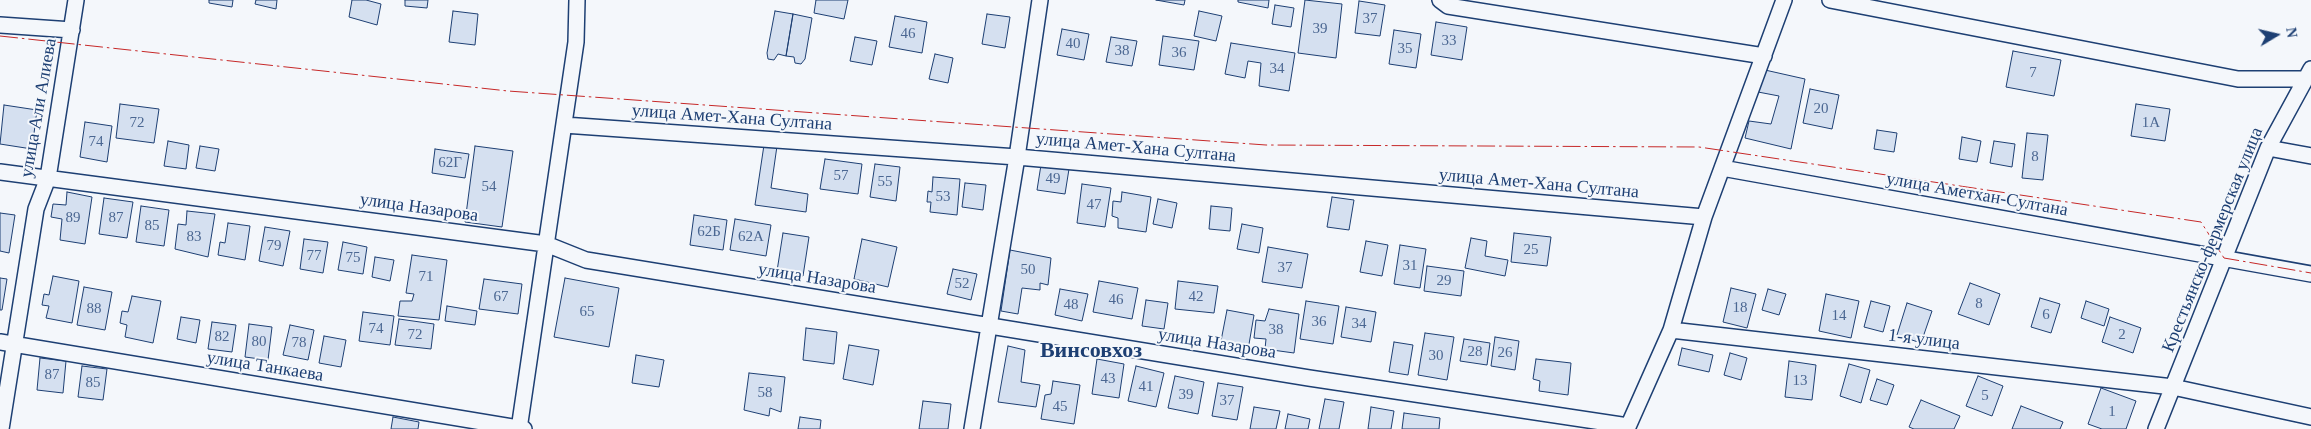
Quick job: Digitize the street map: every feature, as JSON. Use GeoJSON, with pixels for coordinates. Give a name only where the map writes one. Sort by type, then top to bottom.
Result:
{"type":"FeatureCollection","features":[{"type":"Feature","properties":{"kind":"street","name":"улица Али Алиева"},"geometry":{"type":"LineString","coordinates":[[1,429],[36,209],[48,178],[76,0]]}},
{"type":"Feature","properties":{"kind":"street"},"geometry":{"type":"LineString","coordinates":[[521,429],[576,42],[577,0]]}},
{"type":"Feature","properties":{"kind":"street"},"geometry":{"type":"LineString","coordinates":[[972,429],[1017,157],[1040,0]]}},
{"type":"Feature","properties":{"kind":"street"},"geometry":{"type":"LineString","coordinates":[[1440,0],[1448,6],[1764,56]]}},
{"type":"Feature","properties":{"kind":"street"},"geometry":{"type":"LineString","coordinates":[[1628,427],[1671,330],[1704,217],[1784,0]]}},
{"type":"Feature","properties":{"kind":"street"},"geometry":{"type":"LineString","coordinates":[[1830,0],[2238,79],[2308,74]]}},
{"type":"Feature","properties":{"kind":"street"},"geometry":{"type":"LineString","coordinates":[[0,25],[72,30]]}},
{"type":"Feature","properties":{"kind":"street","name":"Крестьянско-фермерская улица"},"geometry":{"type":"LineString","coordinates":[[2156,429],[2268,148],[2308,74]]}},
{"type":"Feature","properties":{"kind":"street","name":"улица Амет-Хана Султана"},"geometry":{"type":"LineString","coordinates":[[564,125],[1017,157],[1704,217]]}},
{"type":"Feature","properties":{"kind":"street"},"geometry":{"type":"LineString","coordinates":[[2268,148],[2311,156]]}},
{"type":"Feature","properties":{"kind":"street","name":"улица Аметхан-Султана"},"geometry":{"type":"LineString","coordinates":[[1722,168],[2311,274]]}},
{"type":"Feature","properties":{"kind":"street","name":"улица Назарова"},"geometry":{"type":"LineString","coordinates":[[0,172],[546,244],[586,260],[1308,378],[1628,427]]}},
{"type":"Feature","properties":{"kind":"street","name":"1-я улица"},"geometry":{"type":"LineString","coordinates":[[1671,330],[2173,387],[2311,417]]}},
{"type":"Feature","properties":{"kind":"street","name":"улица Танкаева"},"geometry":{"type":"LineString","coordinates":[[0,342],[521,429]]}},
{"type":"Feature","properties":{"kind":"building"},"geometry":{"type":"Polygon","coordinates":[[[209,0],[233,0],[232,7],[209,3],[209,0]]]}},
{"type":"Feature","properties":{"kind":"building"},"geometry":{"type":"Polygon","coordinates":[[[256,0],[277,0],[276,9],[255,4],[256,0]]]}},
{"type":"Feature","properties":{"kind":"building"},"geometry":{"type":"Polygon","coordinates":[[[352,0],[366,0],[381,4],[377,25],[349,17],[352,0]]]}},
{"type":"Feature","properties":{"kind":"building"},"geometry":{"type":"Polygon","coordinates":[[[405,0],[428,0],[427,8],[405,6],[405,0]]]}},
{"type":"Feature","properties":{"kind":"building"},"geometry":{"type":"Polygon","coordinates":[[[816,0],[848,0],[844,19],[814,13],[816,0]]]}},
{"type":"Feature","properties":{"kind":"building"},"geometry":{"type":"Polygon","coordinates":[[[1156,0],[1185,0],[1184,5],[1156,0]]]}},
{"type":"Feature","properties":{"kind":"building"},"geometry":{"type":"Polygon","coordinates":[[[1238,0],[1269,0],[1268,8],[1238,2],[1238,0]]]}},
{"type":"Feature","properties":{"kind":"building"},"geometry":{"type":"Polygon","coordinates":[[[1305,0],[1342,4],[1336,58],[1298,53],[1305,0]]]}},
{"type":"Feature","properties":{"kind":"building"},"geometry":{"type":"Polygon","coordinates":[[[1359,1],[1385,5],[1380,36],[1355,33],[1359,1]]]}},
{"type":"Feature","properties":{"kind":"building"},"geometry":{"type":"Polygon","coordinates":[[[1275,5],[1294,8],[1291,27],[1272,24],[1275,5]]]}},
{"type":"Feature","properties":{"kind":"building"},"geometry":{"type":"Polygon","coordinates":[[[453,11],[478,14],[475,45],[449,42],[453,11]]]}},
{"type":"Feature","properties":{"kind":"building"},"geometry":{"type":"Polygon","coordinates":[[[775,11],[793,14],[786,56],[778,54],[774,60],[768,59],[767,53],[775,11]]]}},
{"type":"Feature","properties":{"kind":"building"},"geometry":{"type":"Polygon","coordinates":[[[1199,11],[1222,16],[1216,41],[1194,36],[1199,11]]]}},
{"type":"Feature","properties":{"kind":"building"},"geometry":{"type":"Polygon","coordinates":[[[793,14],[812,18],[805,59],[801,64],[795,63],[794,57],[786,56],[793,14]]]}},
{"type":"Feature","properties":{"kind":"building"},"geometry":{"type":"Polygon","coordinates":[[[987,14],[1010,17],[1005,48],[982,44],[987,14]]]}},
{"type":"Feature","properties":{"kind":"building"},"geometry":{"type":"Polygon","coordinates":[[[895,16],[927,22],[922,53],[889,47],[895,16]]]}},
{"type":"Feature","properties":{"kind":"building"},"geometry":{"type":"Polygon","coordinates":[[[1436,22],[1467,27],[1462,60],[1431,55],[1436,22]]]}},
{"type":"Feature","properties":{"kind":"building"},"geometry":{"type":"Polygon","coordinates":[[[1062,29],[1089,34],[1084,60],[1057,55],[1062,29]]]}},
{"type":"Feature","properties":{"kind":"building"},"geometry":{"type":"Polygon","coordinates":[[[1394,30],[1421,34],[1416,68],[1389,64],[1394,30]]]}},
{"type":"Feature","properties":{"kind":"building"},"geometry":{"type":"Polygon","coordinates":[[[1163,36],[1199,41],[1194,70],[1159,65],[1163,36]]]}},
{"type":"Feature","properties":{"kind":"building"},"geometry":{"type":"Polygon","coordinates":[[[855,37],[877,41],[872,65],[850,61],[855,37]]]}},
{"type":"Feature","properties":{"kind":"building"},"geometry":{"type":"Polygon","coordinates":[[[1111,37],[1137,41],[1132,66],[1106,62],[1111,37]]]}},
{"type":"Feature","properties":{"kind":"building"},"geometry":{"type":"Polygon","coordinates":[[[1231,43],[1295,53],[1289,91],[1259,86],[1261,63],[1248,61],[1245,78],[1225,74],[1231,43]]]}},
{"type":"Feature","properties":{"kind":"building"},"geometry":{"type":"Polygon","coordinates":[[[2013,51],[2061,60],[2054,96],[2006,87],[2013,51]]]}},
{"type":"Feature","properties":{"kind":"building"},"geometry":{"type":"Polygon","coordinates":[[[935,54],[953,58],[948,83],[929,79],[935,54]]]}},
{"type":"Feature","properties":{"kind":"building"},"geometry":{"type":"Polygon","coordinates":[[[1765,70],[1805,79],[1791,149],[1745,138],[1749,121],[1771,124],[1779,96],[1758,92],[1765,70]]]}},
{"type":"Feature","properties":{"kind":"building"},"geometry":{"type":"Polygon","coordinates":[[[1810,89],[1839,95],[1832,129],[1803,123],[1810,89]]]}},
{"type":"Feature","properties":{"kind":"building"},"geometry":{"type":"Polygon","coordinates":[[[120,104],[159,109],[154,143],[116,138],[120,104]]]}},
{"type":"Feature","properties":{"kind":"building"},"geometry":{"type":"Polygon","coordinates":[[[2136,104],[2170,109],[2165,141],[2131,136],[2136,104]]]}},
{"type":"Feature","properties":{"kind":"building"},"geometry":{"type":"Polygon","coordinates":[[[4,105],[37,110],[32,149],[0,144],[4,105]]]}},
{"type":"Feature","properties":{"kind":"building"},"geometry":{"type":"Polygon","coordinates":[[[85,122],[112,126],[107,162],[80,157],[85,122]]]}},
{"type":"Feature","properties":{"kind":"building"},"geometry":{"type":"Polygon","coordinates":[[[1877,130],[1897,133],[1894,152],[1874,149],[1877,130]]]}},
{"type":"Feature","properties":{"kind":"building"},"geometry":{"type":"Polygon","coordinates":[[[2027,133],[2048,135],[2043,180],[2022,178],[2027,133]]]}},
{"type":"Feature","properties":{"kind":"building"},"geometry":{"type":"Polygon","coordinates":[[[1962,137],[1981,141],[1977,162],[1959,159],[1962,137]]]}},
{"type":"Feature","properties":{"kind":"building"},"geometry":{"type":"Polygon","coordinates":[[[168,141],[189,145],[186,169],[164,166],[168,141]]]}},
{"type":"Feature","properties":{"kind":"building"},"geometry":{"type":"Polygon","coordinates":[[[1994,141],[2015,144],[2012,167],[1990,163],[1994,141]]]}},
{"type":"Feature","properties":{"kind":"building"},"geometry":{"type":"Polygon","coordinates":[[[764,145],[777,146],[771,188],[808,194],[806,212],[755,205],[764,145]]]}},
{"type":"Feature","properties":{"kind":"building"},"geometry":{"type":"Polygon","coordinates":[[[200,146],[219,149],[215,171],[196,168],[200,146]]]}},
{"type":"Feature","properties":{"kind":"building"},"geometry":{"type":"Polygon","coordinates":[[[475,146],[513,151],[502,227],[465,222],[475,146]]]}},
{"type":"Feature","properties":{"kind":"building"},"geometry":{"type":"Polygon","coordinates":[[[435,149],[469,154],[465,178],[432,173],[435,149]]]}},
{"type":"Feature","properties":{"kind":"building"},"geometry":{"type":"Polygon","coordinates":[[[825,159],[862,164],[858,194],[820,189],[825,159]]]}},
{"type":"Feature","properties":{"kind":"building"},"geometry":{"type":"Polygon","coordinates":[[[875,164],[900,167],[896,201],[870,197],[875,164]]]}},
{"type":"Feature","properties":{"kind":"building"},"geometry":{"type":"Polygon","coordinates":[[[1041,165],[1069,169],[1065,194],[1037,190],[1041,165]]]}},
{"type":"Feature","properties":{"kind":"building"},"geometry":{"type":"Polygon","coordinates":[[[933,177],[960,179],[957,215],[930,212],[931,202],[927,202],[928,191],[932,192],[933,177]]]}},
{"type":"Feature","properties":{"kind":"building"},"geometry":{"type":"Polygon","coordinates":[[[965,183],[986,185],[983,210],[962,207],[965,183]]]}},
{"type":"Feature","properties":{"kind":"building"},"geometry":{"type":"Polygon","coordinates":[[[1082,184],[1111,188],[1105,227],[1077,223],[1082,184]]]}},
{"type":"Feature","properties":{"kind":"building"},"geometry":{"type":"Polygon","coordinates":[[[67,192],[92,197],[85,244],[60,240],[62,219],[51,217],[53,204],[66,205],[67,192]]]}},
{"type":"Feature","properties":{"kind":"building"},"geometry":{"type":"Polygon","coordinates":[[[1122,192],[1151,197],[1146,232],[1118,228],[1118,218],[1112,216],[1113,201],[1121,202],[1122,192]]]}},
{"type":"Feature","properties":{"kind":"building"},"geometry":{"type":"Polygon","coordinates":[[[1332,197],[1354,200],[1349,230],[1327,227],[1332,197]]]}},
{"type":"Feature","properties":{"kind":"building"},"geometry":{"type":"Polygon","coordinates":[[[104,198],[133,202],[127,238],[99,234],[104,198]]]}},
{"type":"Feature","properties":{"kind":"building"},"geometry":{"type":"Polygon","coordinates":[[[1158,199],[1177,203],[1172,228],[1153,224],[1158,199]]]}},
{"type":"Feature","properties":{"kind":"building"},"geometry":{"type":"Polygon","coordinates":[[[141,206],[169,210],[164,246],[136,242],[141,206]]]}},
{"type":"Feature","properties":{"kind":"building"},"geometry":{"type":"Polygon","coordinates":[[[1211,206],[1232,208],[1230,231],[1209,229],[1211,206]]]}},
{"type":"Feature","properties":{"kind":"building"},"geometry":{"type":"Polygon","coordinates":[[[187,211],[215,214],[208,257],[175,249],[178,224],[186,225],[187,211]]]}},
{"type":"Feature","properties":{"kind":"building"},"geometry":{"type":"Polygon","coordinates":[[[0,213],[15,215],[9,253],[0,251],[0,213]]]}},
{"type":"Feature","properties":{"kind":"building"},"geometry":{"type":"Polygon","coordinates":[[[694,215],[727,220],[723,250],[690,245],[694,215]]]}},
{"type":"Feature","properties":{"kind":"building"},"geometry":{"type":"Polygon","coordinates":[[[735,219],[771,225],[766,256],[730,250],[735,219]]]}},
{"type":"Feature","properties":{"kind":"building"},"geometry":{"type":"Polygon","coordinates":[[[228,223],[250,226],[245,260],[218,255],[220,242],[225,243],[228,223]]]}},
{"type":"Feature","properties":{"kind":"building"},"geometry":{"type":"Polygon","coordinates":[[[1242,224],[1263,228],[1259,253],[1237,249],[1242,224]]]}},
{"type":"Feature","properties":{"kind":"building"},"geometry":{"type":"Polygon","coordinates":[[[265,227],[290,231],[283,266],[259,261],[265,227]]]}},
{"type":"Feature","properties":{"kind":"building"},"geometry":{"type":"Polygon","coordinates":[[[783,233],[809,237],[803,276],[777,271],[783,233]]]}},
{"type":"Feature","properties":{"kind":"building"},"geometry":{"type":"Polygon","coordinates":[[[1514,233],[1551,237],[1547,266],[1511,262],[1514,233]]]}},
{"type":"Feature","properties":{"kind":"building"},"geometry":{"type":"Polygon","coordinates":[[[1471,238],[1487,241],[1485,256],[1508,260],[1505,276],[1465,268],[1471,238]]]}},
{"type":"Feature","properties":{"kind":"building"},"geometry":{"type":"Polygon","coordinates":[[[304,239],[328,242],[323,273],[300,269],[304,239]]]}},
{"type":"Feature","properties":{"kind":"building"},"geometry":{"type":"Polygon","coordinates":[[[862,239],[897,247],[888,287],[854,279],[862,239]]]}},
{"type":"Feature","properties":{"kind":"building"},"geometry":{"type":"Polygon","coordinates":[[[1366,241],[1388,245],[1382,276],[1360,272],[1366,241]]]}},
{"type":"Feature","properties":{"kind":"building"},"geometry":{"type":"Polygon","coordinates":[[[343,242],[367,247],[363,274],[338,270],[343,242]]]}},
{"type":"Feature","properties":{"kind":"building"},"geometry":{"type":"Polygon","coordinates":[[[1400,245],[1426,249],[1420,288],[1394,284],[1400,245]]]}},
{"type":"Feature","properties":{"kind":"building"},"geometry":{"type":"Polygon","coordinates":[[[1268,247],[1308,254],[1302,288],[1262,282],[1268,247]]]}},
{"type":"Feature","properties":{"kind":"building"},"geometry":{"type":"Polygon","coordinates":[[[1010,250],[1051,258],[1048,285],[1040,283],[1040,290],[1022,288],[1018,314],[1001,311],[1010,250]]]}},
{"type":"Feature","properties":{"kind":"building"},"geometry":{"type":"Polygon","coordinates":[[[412,255],[447,260],[439,320],[398,316],[400,301],[412,301],[414,294],[406,293],[412,255]]]}},
{"type":"Feature","properties":{"kind":"building"},"geometry":{"type":"Polygon","coordinates":[[[375,257],[394,260],[390,281],[372,277],[375,257]]]}},
{"type":"Feature","properties":{"kind":"building"},"geometry":{"type":"Polygon","coordinates":[[[1427,266],[1464,271],[1461,296],[1424,291],[1427,266]]]}},
{"type":"Feature","properties":{"kind":"building"},"geometry":{"type":"Polygon","coordinates":[[[953,269],[977,274],[971,300],[947,294],[953,269]]]}},
{"type":"Feature","properties":{"kind":"building"},"geometry":{"type":"Polygon","coordinates":[[[53,276],[79,281],[72,323],[46,318],[49,306],[42,305],[44,294],[49,295],[53,276]]]}},
{"type":"Feature","properties":{"kind":"building"},"geometry":{"type":"Polygon","coordinates":[[[0,278],[7,279],[2,310],[0,310],[0,278]]]}},
{"type":"Feature","properties":{"kind":"building"},"geometry":{"type":"Polygon","coordinates":[[[565,278],[619,288],[609,347],[554,337],[565,278]]]}},
{"type":"Feature","properties":{"kind":"building"},"geometry":{"type":"Polygon","coordinates":[[[484,279],[522,284],[518,314],[479,309],[484,279]]]}},
{"type":"Feature","properties":{"kind":"building"},"geometry":{"type":"Polygon","coordinates":[[[1099,281],[1138,288],[1132,319],[1093,312],[1099,281]]]}},
{"type":"Feature","properties":{"kind":"building"},"geometry":{"type":"Polygon","coordinates":[[[1178,281],[1218,286],[1214,313],[1175,309],[1178,281]]]}},
{"type":"Feature","properties":{"kind":"building"},"geometry":{"type":"Polygon","coordinates":[[[1970,283],[2000,294],[1989,325],[1958,314],[1970,283]]]}},
{"type":"Feature","properties":{"kind":"building"},"geometry":{"type":"Polygon","coordinates":[[[84,287],[112,292],[105,330],[77,325],[84,287]]]}},
{"type":"Feature","properties":{"kind":"building"},"geometry":{"type":"Polygon","coordinates":[[[1731,288],[1756,294],[1747,328],[1723,322],[1731,288]]]}},
{"type":"Feature","properties":{"kind":"building"},"geometry":{"type":"Polygon","coordinates":[[[1060,289],[1088,294],[1082,321],[1055,315],[1060,289]]]}},
{"type":"Feature","properties":{"kind":"building"},"geometry":{"type":"Polygon","coordinates":[[[1768,289],[1786,294],[1779,315],[1762,310],[1768,289]]]}},
{"type":"Feature","properties":{"kind":"building"},"geometry":{"type":"Polygon","coordinates":[[[1826,294],[1859,301],[1851,338],[1819,331],[1826,294]]]}},
{"type":"Feature","properties":{"kind":"building"},"geometry":{"type":"Polygon","coordinates":[[[132,296],[161,301],[153,343],[125,337],[127,325],[120,323],[122,311],[128,312],[132,296]]]}},
{"type":"Feature","properties":{"kind":"building"},"geometry":{"type":"Polygon","coordinates":[[[2040,298],[2060,304],[2051,333],[2031,327],[2040,298]]]}},
{"type":"Feature","properties":{"kind":"building"},"geometry":{"type":"Polygon","coordinates":[[[1146,300],[1168,303],[1164,329],[1142,326],[1146,300]]]}},
{"type":"Feature","properties":{"kind":"building"},"geometry":{"type":"Polygon","coordinates":[[[1306,301],[1339,306],[1333,344],[1300,339],[1306,301]]]}},
{"type":"Feature","properties":{"kind":"building"},"geometry":{"type":"Polygon","coordinates":[[[1871,301],[1890,306],[1883,332],[1864,327],[1871,301]]]}},
{"type":"Feature","properties":{"kind":"building"},"geometry":{"type":"Polygon","coordinates":[[[2086,301],[2109,309],[2104,326],[2081,318],[2086,301]]]}},
{"type":"Feature","properties":{"kind":"building"},"geometry":{"type":"Polygon","coordinates":[[[1907,303],[1932,311],[1921,343],[1897,335],[1907,303]]]}},
{"type":"Feature","properties":{"kind":"building"},"geometry":{"type":"Polygon","coordinates":[[[447,306],[477,311],[475,325],[445,321],[447,306]]]}},
{"type":"Feature","properties":{"kind":"building"},"geometry":{"type":"Polygon","coordinates":[[[1346,307],[1376,312],[1371,342],[1341,337],[1346,307]]]}},
{"type":"Feature","properties":{"kind":"building"},"geometry":{"type":"Polygon","coordinates":[[[1269,309],[1299,314],[1294,353],[1265,349],[1266,339],[1254,338],[1256,320],[1265,321],[1269,309]]]}},
{"type":"Feature","properties":{"kind":"building"},"geometry":{"type":"Polygon","coordinates":[[[1227,310],[1254,315],[1248,350],[1220,346],[1227,310]]]}},
{"type":"Feature","properties":{"kind":"building"},"geometry":{"type":"Polygon","coordinates":[[[363,312],[394,316],[390,345],[359,341],[363,312]]]}},
{"type":"Feature","properties":{"kind":"building"},"geometry":{"type":"Polygon","coordinates":[[[181,317],[200,320],[196,343],[177,339],[181,317]]]}},
{"type":"Feature","properties":{"kind":"building"},"geometry":{"type":"Polygon","coordinates":[[[2110,317],[2141,328],[2133,353],[2102,342],[2110,317]]]}},
{"type":"Feature","properties":{"kind":"building"},"geometry":{"type":"Polygon","coordinates":[[[399,319],[434,324],[431,349],[395,345],[399,319]]]}},
{"type":"Feature","properties":{"kind":"building"},"geometry":{"type":"Polygon","coordinates":[[[212,322],[236,325],[232,352],[208,349],[212,322]]]}},
{"type":"Feature","properties":{"kind":"building"},"geometry":{"type":"Polygon","coordinates":[[[249,324],[272,327],[268,360],[245,357],[249,324]]]}},
{"type":"Feature","properties":{"kind":"building"},"geometry":{"type":"Polygon","coordinates":[[[290,325],[314,330],[308,360],[283,355],[290,325]]]}},
{"type":"Feature","properties":{"kind":"building"},"geometry":{"type":"Polygon","coordinates":[[[806,328],[837,332],[834,364],[803,360],[806,328]]]}},
{"type":"Feature","properties":{"kind":"building"},"geometry":{"type":"Polygon","coordinates":[[[1425,333],[1454,337],[1447,380],[1418,375],[1425,333]]]}},
{"type":"Feature","properties":{"kind":"building"},"geometry":{"type":"Polygon","coordinates":[[[324,336],[346,340],[341,367],[319,363],[324,336]]]}},
{"type":"Feature","properties":{"kind":"building"},"geometry":{"type":"Polygon","coordinates":[[[1495,337],[1519,341],[1515,370],[1491,366],[1495,337]]]}},
{"type":"Feature","properties":{"kind":"building"},"geometry":{"type":"Polygon","coordinates":[[[1464,339],[1490,343],[1487,365],[1460,361],[1464,339]]]}},
{"type":"Feature","properties":{"kind":"building"},"geometry":{"type":"Polygon","coordinates":[[[1394,342],[1413,345],[1408,375],[1389,372],[1394,342]]]}},
{"type":"Feature","properties":{"kind":"building"},"geometry":{"type":"Polygon","coordinates":[[[849,345],[879,350],[873,385],[843,379],[849,345]]]}},
{"type":"Feature","properties":{"kind":"building"},"geometry":{"type":"Polygon","coordinates":[[[1008,346],[1025,350],[1021,382],[1040,385],[1036,407],[998,402],[1008,346]]]}},
{"type":"Feature","properties":{"kind":"building"},"geometry":{"type":"Polygon","coordinates":[[[1682,348],[1713,355],[1709,372],[1678,365],[1682,348]]]}},
{"type":"Feature","properties":{"kind":"building"},"geometry":{"type":"Polygon","coordinates":[[[1730,353],[1747,358],[1741,380],[1724,375],[1730,353]]]}},
{"type":"Feature","properties":{"kind":"building"},"geometry":{"type":"Polygon","coordinates":[[[636,355],[664,360],[659,387],[632,383],[636,355]]]}},
{"type":"Feature","properties":{"kind":"building"},"geometry":{"type":"Polygon","coordinates":[[[40,358],[66,361],[63,393],[37,390],[40,358]]]}},
{"type":"Feature","properties":{"kind":"building"},"geometry":{"type":"Polygon","coordinates":[[[1097,359],[1124,364],[1119,398],[1092,394],[1097,359]]]}},
{"type":"Feature","properties":{"kind":"building"},"geometry":{"type":"Polygon","coordinates":[[[1536,359],[1571,363],[1568,395],[1539,391],[1540,381],[1533,379],[1536,359]]]}},
{"type":"Feature","properties":{"kind":"building"},"geometry":{"type":"Polygon","coordinates":[[[1789,361],[1816,365],[1812,400],[1785,397],[1789,361]]]}},
{"type":"Feature","properties":{"kind":"building"},"geometry":{"type":"Polygon","coordinates":[[[1849,364],[1870,370],[1861,403],[1840,396],[1849,364]]]}},
{"type":"Feature","properties":{"kind":"building"},"geometry":{"type":"Polygon","coordinates":[[[82,366],[107,369],[103,400],[78,397],[82,366]]]}},
{"type":"Feature","properties":{"kind":"building"},"geometry":{"type":"Polygon","coordinates":[[[1136,366],[1164,373],[1156,407],[1128,401],[1136,366]]]}},
{"type":"Feature","properties":{"kind":"building"},"geometry":{"type":"Polygon","coordinates":[[[749,373],[785,377],[781,412],[770,408],[769,416],[744,410],[749,373]]]}},
{"type":"Feature","properties":{"kind":"building"},"geometry":{"type":"Polygon","coordinates":[[[1175,376],[1204,382],[1198,414],[1168,408],[1175,376]]]}},
{"type":"Feature","properties":{"kind":"building"},"geometry":{"type":"Polygon","coordinates":[[[1978,376],[2003,386],[1992,416],[1966,406],[1978,376]]]}},
{"type":"Feature","properties":{"kind":"building"},"geometry":{"type":"Polygon","coordinates":[[[1877,379],[1894,385],[1887,405],[1870,400],[1877,379]]]}},
{"type":"Feature","properties":{"kind":"building"},"geometry":{"type":"Polygon","coordinates":[[[1053,381],[1080,385],[1074,424],[1041,419],[1045,395],[1051,394],[1053,381]]]}},
{"type":"Feature","properties":{"kind":"building"},"geometry":{"type":"Polygon","coordinates":[[[1218,383],[1243,387],[1237,420],[1212,416],[1218,383]]]}},
{"type":"Feature","properties":{"kind":"building"},"geometry":{"type":"Polygon","coordinates":[[[2101,388],[2136,401],[2126,429],[2102,429],[2088,424],[2101,388]]]}},
{"type":"Feature","properties":{"kind":"building"},"geometry":{"type":"Polygon","coordinates":[[[1325,399],[1344,402],[1339,429],[1319,429],[1325,399]]]}},
{"type":"Feature","properties":{"kind":"building"},"geometry":{"type":"Polygon","coordinates":[[[1921,400],[1960,416],[1954,429],[1914,429],[1909,427],[1921,400]]]}},
{"type":"Feature","properties":{"kind":"building"},"geometry":{"type":"Polygon","coordinates":[[[923,401],[951,404],[948,429],[919,429],[923,401]]]}},
{"type":"Feature","properties":{"kind":"building"},"geometry":{"type":"Polygon","coordinates":[[[2021,406],[2063,422],[2060,429],[2012,429],[2021,406]]]}},
{"type":"Feature","properties":{"kind":"building"},"geometry":{"type":"Polygon","coordinates":[[[1254,407],[1280,411],[1276,429],[1250,429],[1254,407]]]}},
{"type":"Feature","properties":{"kind":"building"},"geometry":{"type":"Polygon","coordinates":[[[1371,407],[1394,411],[1391,429],[1368,429],[1371,407]]]}},
{"type":"Feature","properties":{"kind":"building"},"geometry":{"type":"Polygon","coordinates":[[[1404,413],[1440,418],[1439,429],[1402,429],[1404,413]]]}},
{"type":"Feature","properties":{"kind":"building"},"geometry":{"type":"Polygon","coordinates":[[[1288,414],[1310,419],[1308,429],[1285,429],[1288,414]]]}},
{"type":"Feature","properties":{"kind":"building"},"geometry":{"type":"Polygon","coordinates":[[[393,417],[419,422],[418,429],[391,429],[393,417]]]}},
{"type":"Feature","properties":{"kind":"building"},"geometry":{"type":"Polygon","coordinates":[[[800,417],[821,420],[820,429],[798,429],[800,417]]]}},
{"type":"Feature","properties":{"kind":"power"},"geometry":{"type":"LineString","coordinates":[[0,36],[508,91],[1266,145],[1699,147],[2201,222],[2224,258],[2311,273]]}},
{"type":"Feature","properties":{"kind":"district","name":"Винсовхоз"},"geometry":{"type":"Point","coordinates":[1091,351]}}]}
